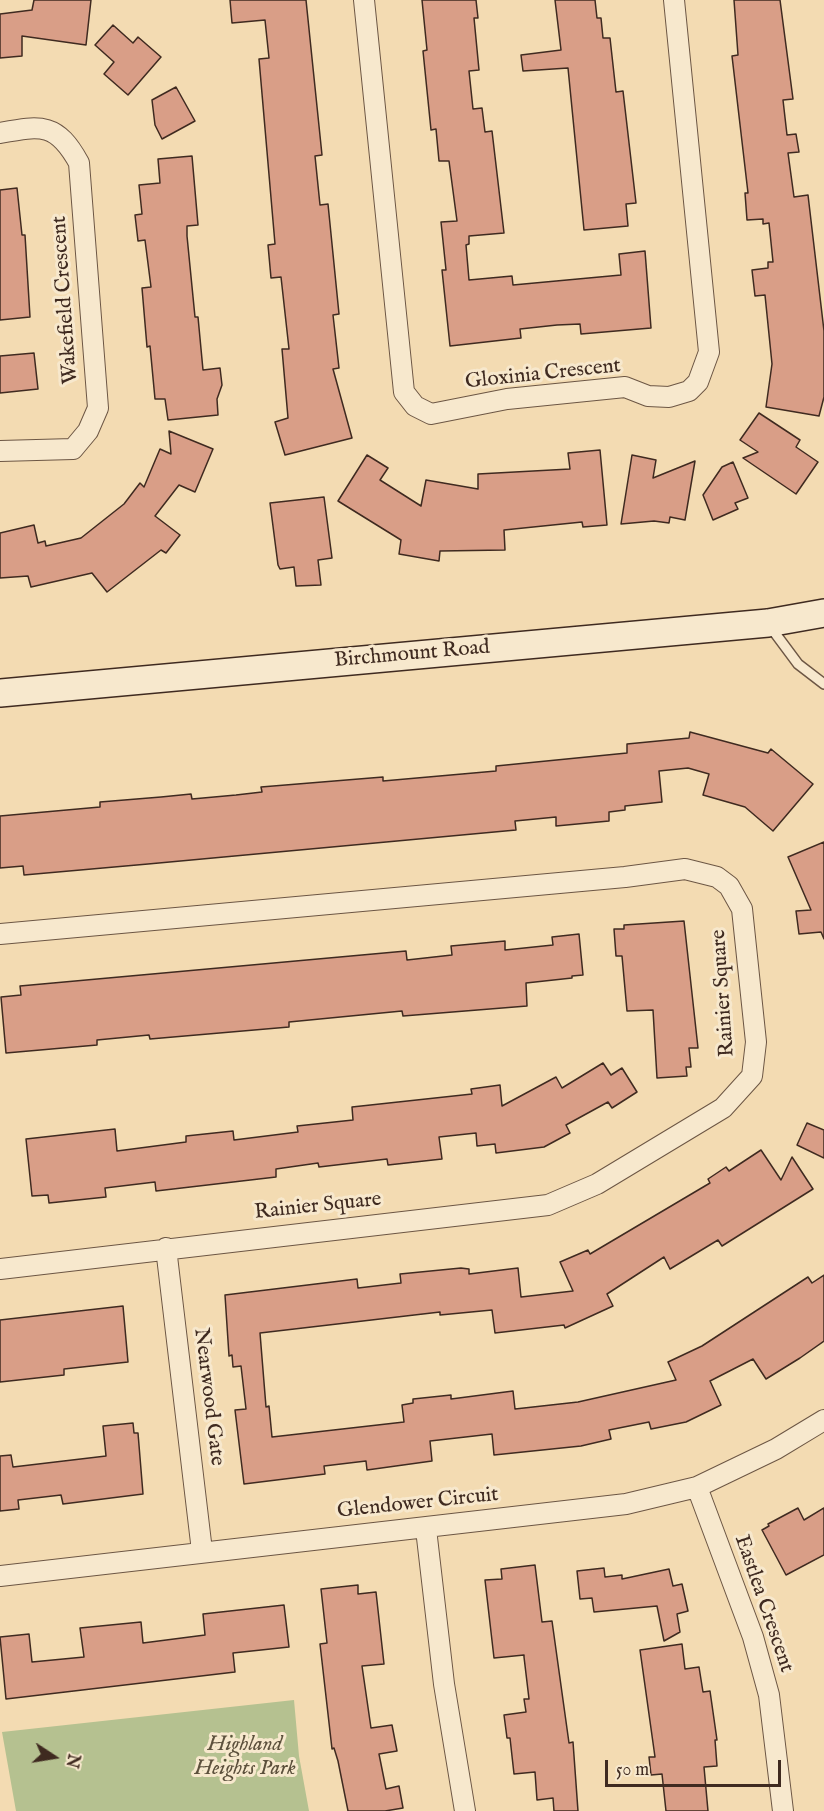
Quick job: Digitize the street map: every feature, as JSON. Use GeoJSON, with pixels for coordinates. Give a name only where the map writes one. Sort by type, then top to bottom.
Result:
{"type":"FeatureCollection","features":[{"type":"Feature","properties":{"kind":"main road","name":"Birchmount Road"},"geometry":{"type":"LineString","coordinates":[[0,693],[768,623],[824,613]]}},
{"type":"Feature","properties":{"kind":"street","name":"Gloxinia Crescent"},"geometry":{"type":"LineString","coordinates":[[364,0],[404,392],[415,406],[431,414],[507,399],[625,387],[648,396],[669,397],[689,391],[698,382],[709,352],[674,0]]}},
{"type":"Feature","properties":{"kind":"street","name":"Wakefield Crescent"},"geometry":{"type":"LineString","coordinates":[[0,133],[25,128],[47,129],[67,141],[79,163],[98,408],[88,431],[73,448],[0,451]]}},
{"type":"Feature","properties":{"kind":"street","name":"Rainier Square"},"geometry":{"type":"LineString","coordinates":[[0,934],[625,877],[685,869],[717,877],[729,886],[742,909],[756,1041],[752,1076],[723,1108],[597,1184],[548,1205],[0,1269]]}},
{"type":"Feature","properties":{"kind":"street","name":"Nearwood Gate"},"geometry":{"type":"LineString","coordinates":[[166,1248],[202,1551]]}},
{"type":"Feature","properties":{"kind":"street","name":"Glendower Circuit"},"geometry":{"type":"LineString","coordinates":[[0,1576],[626,1504],[697,1487],[776,1449],[824,1420]]}},
{"type":"Feature","properties":{"kind":"street","name":"Eastlea Crescent"},"geometry":{"type":"LineString","coordinates":[[697,1487],[753,1637],[769,1695],[783,1811]]}},
{"type":"Feature","properties":{"kind":"street"},"geometry":{"type":"LineString","coordinates":[[426,1528],[444,1684],[465,1811]]}},
{"type":"Feature","properties":{"kind":"lane"},"geometry":{"type":"LineString","coordinates":[[768,623],[798,664],[824,684]]}},
{"type":"Feature","properties":{"kind":"green space","name":"Highland Heights Park"},"geometry":{"type":"Polygon","coordinates":[[[294,1700],[299,1756],[309,1811],[16,1811],[2,1732],[294,1700]]]}},
{"type":"Feature","properties":{"kind":"building"},"geometry":{"type":"Polygon","coordinates":[[[34,0],[91,0],[86,45],[22,36],[22,56],[0,58],[0,14],[32,10],[34,0]]]}},
{"type":"Feature","properties":{"kind":"building"},"geometry":{"type":"Polygon","coordinates":[[[230,0],[306,0],[322,155],[315,156],[320,205],[328,204],[339,314],[333,315],[339,368],[333,369],[352,438],[285,455],[275,422],[288,418],[282,349],[289,349],[281,277],[271,278],[268,245],[275,244],[259,59],[269,58],[265,20],[232,23],[230,0]]]}},
{"type":"Feature","properties":{"kind":"building"},"geometry":{"type":"Polygon","coordinates":[[[422,0],[476,0],[478,18],[474,18],[479,70],[469,71],[473,109],[482,108],[485,132],[492,131],[504,233],[469,236],[469,244],[466,245],[469,280],[512,276],[513,285],[621,275],[619,254],[645,251],[651,328],[581,334],[580,324],[557,325],[520,329],[521,338],[450,346],[442,270],[446,270],[441,222],[457,221],[449,161],[439,161],[436,129],[431,130],[423,51],[427,50],[422,0]]]}},
{"type":"Feature","properties":{"kind":"building"},"geometry":{"type":"Polygon","coordinates":[[[555,0],[595,0],[597,18],[601,18],[603,38],[610,38],[616,92],[623,91],[636,203],[626,204],[628,226],[584,230],[568,68],[523,71],[521,55],[561,50],[555,0]]]}},
{"type":"Feature","properties":{"kind":"building"},"geometry":{"type":"Polygon","coordinates":[[[734,0],[780,0],[793,99],[783,100],[787,135],[796,134],[799,152],[788,153],[794,197],[808,195],[824,331],[824,397],[819,416],[766,407],[772,364],[765,295],[755,296],[752,270],[768,268],[768,262],[773,262],[769,223],[763,224],[763,219],[747,220],[745,193],[748,193],[732,56],[738,55],[734,0]]]}},
{"type":"Feature","properties":{"kind":"building"},"geometry":{"type":"Polygon","coordinates":[[[113,25],[133,43],[138,37],[161,57],[128,95],[104,74],[114,62],[95,45],[113,25]]]}},
{"type":"Feature","properties":{"kind":"building"},"geometry":{"type":"Polygon","coordinates":[[[176,87],[195,121],[162,139],[155,125],[152,100],[176,87]]]}},
{"type":"Feature","properties":{"kind":"building"},"geometry":{"type":"Polygon","coordinates":[[[192,156],[198,225],[187,226],[187,236],[195,317],[198,317],[203,370],[220,368],[222,385],[217,399],[218,415],[168,420],[165,399],[155,399],[150,346],[147,347],[142,288],[151,287],[145,240],[138,241],[135,215],[142,214],[139,185],[160,183],[158,159],[192,156]]]}},
{"type":"Feature","properties":{"kind":"building"},"geometry":{"type":"Polygon","coordinates":[[[17,188],[22,235],[25,235],[30,317],[0,320],[0,190],[17,188]]]}},
{"type":"Feature","properties":{"kind":"building"},"geometry":{"type":"Polygon","coordinates":[[[34,353],[38,389],[0,393],[0,356],[34,353]]]}},
{"type":"Feature","properties":{"kind":"building"},"geometry":{"type":"Polygon","coordinates":[[[759,413],[800,440],[796,447],[818,462],[796,494],[743,458],[758,452],[740,440],[759,413]]]}},
{"type":"Feature","properties":{"kind":"building"},"geometry":{"type":"Polygon","coordinates":[[[169,431],[213,449],[195,492],[179,485],[155,516],[180,535],[166,553],[161,550],[107,592],[92,573],[31,587],[28,576],[0,578],[0,533],[34,525],[38,543],[45,541],[46,546],[81,538],[124,504],[140,483],[144,487],[160,449],[171,454],[169,431]]]}},
{"type":"Feature","properties":{"kind":"building"},"geometry":{"type":"Polygon","coordinates":[[[600,450],[607,525],[583,527],[582,522],[504,530],[505,550],[440,551],[439,561],[399,554],[401,540],[338,501],[367,455],[388,468],[380,480],[421,506],[426,480],[478,489],[478,474],[570,469],[568,453],[600,450]]]}},
{"type":"Feature","properties":{"kind":"building"},"geometry":{"type":"Polygon","coordinates":[[[632,455],[656,460],[653,478],[695,461],[685,520],[670,517],[669,523],[654,521],[621,524],[632,455]]]}},
{"type":"Feature","properties":{"kind":"building"},"geometry":{"type":"Polygon","coordinates":[[[733,462],[748,498],[735,503],[738,509],[713,520],[703,495],[722,467],[733,462]]]}},
{"type":"Feature","properties":{"kind":"building"},"geometry":{"type":"Polygon","coordinates":[[[324,497],[332,558],[318,560],[321,585],[296,586],[294,567],[280,569],[278,565],[270,503],[324,497]]]}},
{"type":"Feature","properties":{"kind":"building"},"geometry":{"type":"Polygon","coordinates":[[[690,732],[768,753],[771,749],[813,784],[773,831],[745,807],[703,795],[709,774],[688,768],[659,771],[662,802],[625,806],[625,810],[609,812],[609,821],[556,826],[556,817],[515,821],[516,830],[24,875],[23,866],[0,868],[0,816],[100,807],[100,802],[191,794],[192,799],[236,795],[262,792],[261,787],[383,777],[383,781],[496,771],[496,766],[627,753],[627,744],[689,738],[690,732]]]}},
{"type":"Feature","properties":{"kind":"building"},"geometry":{"type":"Polygon","coordinates":[[[824,842],[824,939],[821,932],[799,934],[796,911],[811,910],[788,857],[824,842]]]}},
{"type":"Feature","properties":{"kind":"building"},"geometry":{"type":"Polygon","coordinates":[[[684,921],[698,1048],[689,1048],[691,1067],[686,1067],[687,1076],[657,1078],[653,1010],[627,1011],[622,956],[616,956],[614,929],[624,929],[624,925],[684,921]]]}},
{"type":"Feature","properties":{"kind":"building"},"geometry":{"type":"Polygon","coordinates":[[[579,934],[583,975],[526,983],[527,1006],[403,1016],[402,1011],[289,1022],[289,1027],[150,1039],[149,1035],[97,1040],[97,1045],[6,1053],[1,997],[21,995],[20,986],[406,951],[407,960],[452,955],[451,946],[505,941],[505,950],[553,945],[552,937],[579,934]]]}},
{"type":"Feature","properties":{"kind":"building"},"geometry":{"type":"Polygon","coordinates":[[[603,1063],[611,1075],[622,1068],[637,1092],[612,1108],[608,1102],[566,1125],[570,1133],[544,1147],[496,1153],[495,1144],[477,1146],[476,1133],[439,1137],[442,1159],[388,1165],[387,1159],[319,1167],[318,1163],[276,1169],[276,1177],[156,1191],[155,1182],[105,1188],[106,1197],[49,1203],[48,1195],[32,1196],[26,1139],[115,1129],[117,1151],[186,1142],[186,1136],[233,1131],[234,1140],[298,1132],[297,1126],[353,1120],[352,1107],[472,1094],[471,1089],[500,1085],[502,1106],[556,1077],[562,1088],[603,1063]]]}},
{"type":"Feature","properties":{"kind":"building"},"geometry":{"type":"Polygon","coordinates":[[[807,1123],[824,1130],[824,1158],[797,1145],[807,1123]]]}},
{"type":"Feature","properties":{"kind":"building"},"geometry":{"type":"Polygon","coordinates":[[[761,1150],[781,1180],[792,1157],[813,1189],[722,1246],[718,1240],[670,1269],[664,1257],[607,1294],[613,1306],[565,1328],[564,1325],[495,1333],[492,1310],[440,1315],[440,1312],[260,1333],[266,1407],[269,1406],[272,1437],[404,1422],[402,1405],[413,1403],[413,1399],[451,1395],[451,1399],[513,1391],[515,1409],[578,1402],[676,1380],[668,1362],[702,1346],[808,1277],[812,1283],[824,1275],[824,1341],[800,1358],[766,1379],[753,1359],[710,1381],[721,1405],[686,1422],[651,1429],[649,1422],[609,1430],[611,1439],[581,1446],[494,1455],[492,1434],[430,1441],[432,1461],[367,1470],[366,1461],[324,1466],[325,1474],[244,1484],[235,1410],[246,1409],[241,1366],[233,1367],[232,1355],[229,1356],[225,1295],[357,1279],[358,1288],[401,1283],[400,1274],[461,1268],[469,1269],[469,1274],[518,1268],[521,1297],[573,1291],[560,1262],[588,1250],[590,1254],[710,1183],[708,1179],[726,1167],[729,1171],[761,1150]]]}},
{"type":"Feature","properties":{"kind":"building"},"geometry":{"type":"Polygon","coordinates":[[[123,1306],[128,1362],[64,1369],[64,1375],[0,1382],[0,1320],[123,1306]]]}},
{"type":"Feature","properties":{"kind":"building"},"geometry":{"type":"Polygon","coordinates":[[[133,1423],[134,1433],[138,1433],[143,1494],[63,1504],[61,1495],[18,1500],[19,1509],[0,1511],[0,1456],[11,1455],[13,1467],[106,1456],[103,1426],[133,1423]]]}},
{"type":"Feature","properties":{"kind":"building"},"geometry":{"type":"Polygon","coordinates":[[[798,1508],[804,1520],[824,1508],[824,1555],[786,1575],[762,1530],[769,1526],[768,1524],[798,1508]]]}},
{"type":"Feature","properties":{"kind":"building"},"geometry":{"type":"Polygon","coordinates":[[[535,1565],[542,1622],[552,1621],[569,1743],[573,1742],[578,1811],[554,1811],[553,1798],[537,1800],[535,1772],[514,1774],[510,1738],[507,1738],[504,1715],[526,1712],[524,1699],[529,1699],[524,1655],[494,1658],[485,1580],[502,1579],[501,1569],[535,1565]]]}},
{"type":"Feature","properties":{"kind":"building"},"geometry":{"type":"Polygon","coordinates":[[[604,1568],[605,1577],[622,1575],[622,1579],[669,1569],[673,1586],[682,1584],[688,1611],[677,1614],[680,1632],[664,1641],[657,1606],[594,1612],[592,1598],[580,1599],[577,1571],[604,1568]]]}},
{"type":"Feature","properties":{"kind":"building"},"geometry":{"type":"Polygon","coordinates":[[[358,1585],[358,1594],[376,1592],[384,1664],[362,1666],[371,1728],[392,1725],[397,1751],[379,1754],[386,1789],[399,1786],[403,1808],[385,1811],[348,1811],[338,1761],[334,1748],[332,1749],[320,1644],[327,1643],[321,1589],[358,1585]]]}},
{"type":"Feature","properties":{"kind":"building"},"geometry":{"type":"Polygon","coordinates":[[[284,1605],[289,1647],[233,1653],[235,1672],[6,1699],[0,1637],[29,1634],[32,1662],[84,1657],[80,1628],[141,1622],[143,1643],[205,1635],[203,1614],[284,1605]]]}},
{"type":"Feature","properties":{"kind":"building"},"geometry":{"type":"Polygon","coordinates":[[[682,1644],[685,1669],[699,1667],[703,1692],[710,1691],[717,1740],[715,1740],[717,1766],[704,1767],[708,1811],[666,1811],[662,1774],[651,1775],[649,1757],[655,1757],[640,1650],[682,1644]]]}}]}
